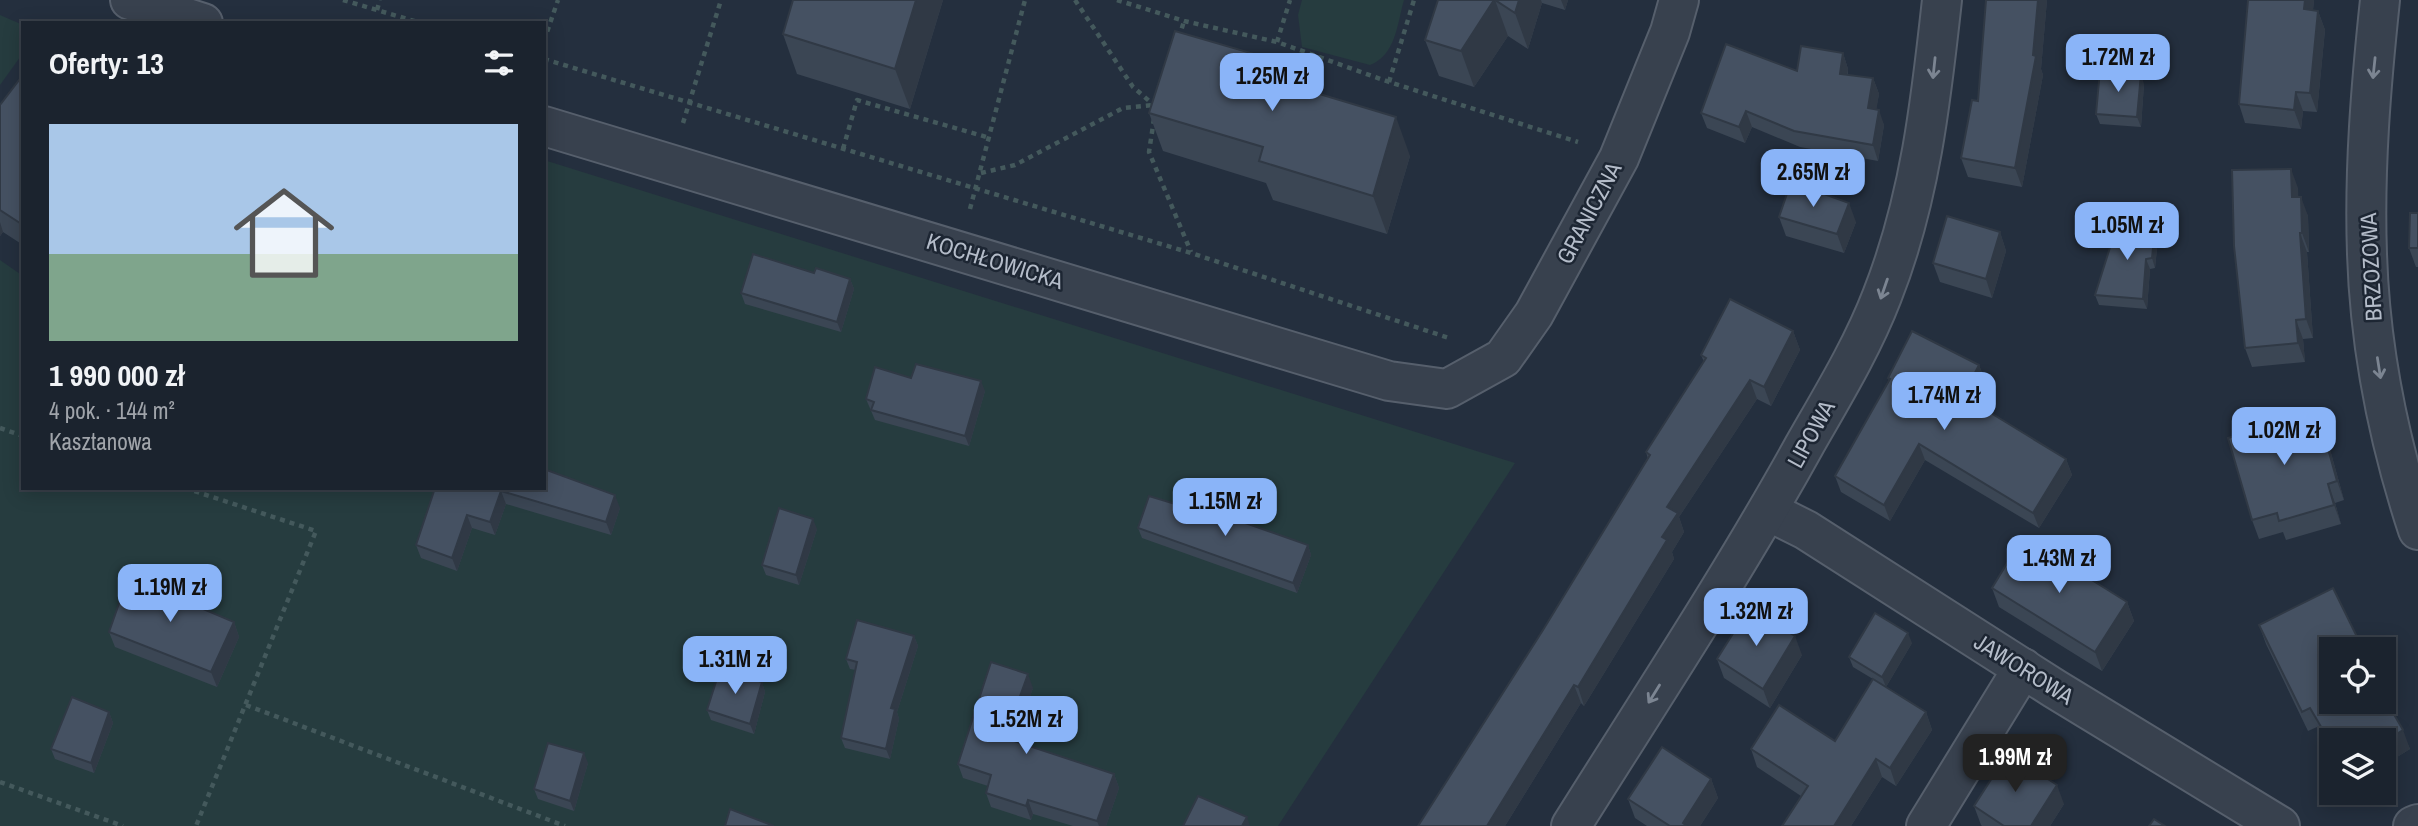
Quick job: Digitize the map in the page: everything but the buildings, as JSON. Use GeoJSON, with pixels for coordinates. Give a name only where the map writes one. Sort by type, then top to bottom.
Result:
{"type":"FeatureCollection","features":[{"type":"Feature","properties":{"kind":"street"},"geometry":{"type":"LineString","coordinates":[[130,0],[197,21]]}},
{"type":"Feature","properties":{"kind":"street","name":"GRANICZNA"},"geometry":{"type":"LineString","coordinates":[[1447,389],[1503,358],[1534,314],[1619,158],[1670,32],[1679,0]]}},
{"type":"Feature","properties":{"kind":"street","name":"LIPOWA"},"geometry":{"type":"LineString","coordinates":[[1571,826],[1768,511],[1863,341],[1883,294],[1919,172],[1929,118],[1941,0]]}},
{"type":"Feature","properties":{"kind":"street","name":"BRZOZOWA"},"geometry":{"type":"LineString","coordinates":[[2380,0],[2369,117],[2367,254],[2376,344],[2389,426],[2418,530]]}},
{"type":"Feature","properties":{"kind":"street","name":"KOCHŁOWICKA"},"geometry":{"type":"LineString","coordinates":[[546,127],[1389,381],[1447,389]]}},
{"type":"Feature","properties":{"kind":"street","name":"JAWOROWA"},"geometry":{"type":"LineString","coordinates":[[1768,511],[1806,530],[2023,668],[2280,826]]}},
{"type":"Feature","properties":{"kind":"street"},"geometry":{"type":"LineString","coordinates":[[1926,826],[2023,668]]}},
{"type":"Feature","properties":{"kind":"street"},"geometry":{"type":"LineString","coordinates":[[2413,826],[2418,824]]}},
{"type":"Feature","properties":{"kind":"path"},"geometry":{"type":"LineString","coordinates":[[344,0],[414,21]]}},
{"type":"Feature","properties":{"kind":"path"},"geometry":{"type":"LineString","coordinates":[[377,10],[380,0]]}},
{"type":"Feature","properties":{"kind":"path"},"geometry":{"type":"LineString","coordinates":[[546,35],[558,0]]}},
{"type":"Feature","properties":{"kind":"path"},"geometry":{"type":"LineString","coordinates":[[670,164],[720,0]]}},
{"type":"Feature","properties":{"kind":"path"},"geometry":{"type":"LineString","coordinates":[[957,250],[981,173],[1025,0]]}},
{"type":"Feature","properties":{"kind":"path"},"geometry":{"type":"LineString","coordinates":[[1075,0],[1133,87],[1156,105]]}},
{"type":"Feature","properties":{"kind":"path"},"geometry":{"type":"LineString","coordinates":[[1117,0],[1184,21],[1277,42],[1389,82],[1589,146]]}},
{"type":"Feature","properties":{"kind":"path"},"geometry":{"type":"LineString","coordinates":[[1277,42],[1290,0]]}},
{"type":"Feature","properties":{"kind":"path"},"geometry":{"type":"LineString","coordinates":[[1389,82],[1414,0]]}},
{"type":"Feature","properties":{"kind":"path"},"geometry":{"type":"LineString","coordinates":[[1177,44],[1184,21]]}},
{"type":"Feature","properties":{"kind":"path"},"geometry":{"type":"LineString","coordinates":[[546,60],[1191,253],[1451,339],[1461,335]]}},
{"type":"Feature","properties":{"kind":"path"},"geometry":{"type":"LineString","coordinates":[[843,149],[857,100],[990,138]]}},
{"type":"Feature","properties":{"kind":"path"},"geometry":{"type":"LineString","coordinates":[[981,173],[1015,165],[1123,108],[1156,105]]}},
{"type":"Feature","properties":{"kind":"path"},"geometry":{"type":"LineString","coordinates":[[1156,105],[1149,152],[1191,253]]}},
{"type":"Feature","properties":{"kind":"path"},"geometry":{"type":"LineString","coordinates":[[0,428],[21,435]]}},
{"type":"Feature","properties":{"kind":"path"},"geometry":{"type":"LineString","coordinates":[[191,490],[316,531],[196,826]]}},
{"type":"Feature","properties":{"kind":"path"},"geometry":{"type":"LineString","coordinates":[[246,705],[565,826]]}},
{"type":"Feature","properties":{"kind":"path"},"geometry":{"type":"LineString","coordinates":[[0,782],[123,826]]}},
{"type":"Feature","properties":{"kind":"green space"},"geometry":{"type":"Polygon","coordinates":[[[1302,0],[1404,0],[1390,46],[1379,60],[1370,65],[1302,47],[1298,15],[1302,0]]]}},
{"type":"Feature","properties":{"kind":"green space"},"geometry":{"type":"Polygon","coordinates":[[[0,15],[21,24],[21,56],[0,85],[0,15]]]}},
{"type":"Feature","properties":{"kind":"green space"},"geometry":{"type":"Polygon","coordinates":[[[546,161],[1515,463],[1278,826],[0,826],[0,260],[21,275],[21,490],[546,490],[546,161]]]}}]}
